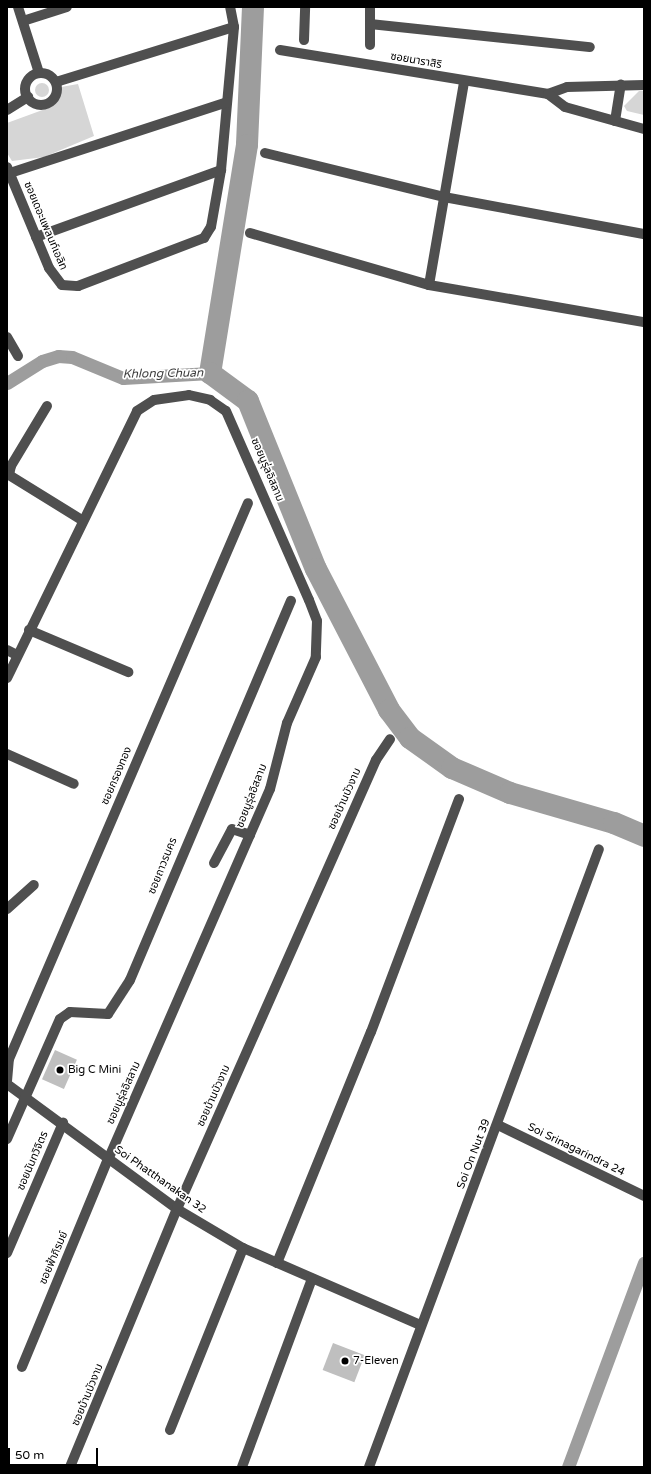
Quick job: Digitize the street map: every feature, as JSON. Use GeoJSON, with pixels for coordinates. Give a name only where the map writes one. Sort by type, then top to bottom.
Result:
{"type":"FeatureCollection","features":[{"type":"Feature","properties":{"kind":"street"},"geometry":{"type":"LineString","coordinates":[[18,7],[39,73]]}},
{"type":"Feature","properties":{"kind":"street"},"geometry":{"type":"LineString","coordinates":[[23,21],[67,7]]}},
{"type":"Feature","properties":{"kind":"street"},"geometry":{"type":"LineString","coordinates":[[36,237],[220,170],[234,27],[230,7]]}},
{"type":"Feature","properties":{"kind":"street"},"geometry":{"type":"LineString","coordinates":[[304,40],[305,7]]}},
{"type":"Feature","properties":{"kind":"street"},"geometry":{"type":"LineString","coordinates":[[370,7],[370,45]]}},
{"type":"Feature","properties":{"kind":"street"},"geometry":{"type":"LineString","coordinates":[[370,24],[590,47]]}},
{"type":"Feature","properties":{"kind":"street"},"geometry":{"type":"LineString","coordinates":[[56,82],[234,27]]}},
{"type":"Feature","properties":{"kind":"street","name":"ซอยนาราสิริ"},"geometry":{"type":"LineString","coordinates":[[280,50],[464,82],[548,94],[567,87],[621,84],[644,85]]}},
{"type":"Feature","properties":{"kind":"street"},"geometry":{"type":"LineString","coordinates":[[39,73],[49,75],[56,82],[57,93],[51,102],[36,104],[28,98],[27,82],[39,73]]}},
{"type":"Feature","properties":{"kind":"street"},"geometry":{"type":"LineString","coordinates":[[429,285],[464,82]]}},
{"type":"Feature","properties":{"kind":"street"},"geometry":{"type":"LineString","coordinates":[[614,121],[621,84]]}},
{"type":"Feature","properties":{"kind":"street","name":"ซอยนาราสิริ"},"geometry":{"type":"LineString","coordinates":[[548,94],[565,107],[644,129]]}},
{"type":"Feature","properties":{"kind":"street"},"geometry":{"type":"LineString","coordinates":[[7,110],[28,98]]}},
{"type":"Feature","properties":{"kind":"street"},"geometry":{"type":"LineString","coordinates":[[8,170],[227,102]]}},
{"type":"Feature","properties":{"kind":"street"},"geometry":{"type":"LineString","coordinates":[[265,153],[444,197],[644,234]]}},
{"type":"Feature","properties":{"kind":"street","name":"ซอยเดอะแพลนท์เอลิท"},"geometry":{"type":"LineString","coordinates":[[8,170],[36,237],[57,282],[68,286],[204,238],[211,228],[220,170]]}},
{"type":"Feature","properties":{"kind":"street"},"geometry":{"type":"LineString","coordinates":[[250,233],[429,285],[644,322]]}},
{"type":"Feature","properties":{"kind":"street"},"geometry":{"type":"LineString","coordinates":[[7,337],[18,356]]}},
{"type":"Feature","properties":{"kind":"street","name":"ซอยนูรุ่ลอิสลาม"},"geometry":{"type":"LineString","coordinates":[[82,520],[137,411],[145,403],[189,395],[210,400],[226,411],[234,423],[317,621],[316,657],[287,722],[270,789],[108,1159]]}},
{"type":"Feature","properties":{"kind":"street"},"geometry":{"type":"LineString","coordinates":[[7,678],[82,520],[9,475],[10,466],[47,406]]}},
{"type":"Feature","properties":{"kind":"street","name":"ซอยกรองทอง"},"geometry":{"type":"LineString","coordinates":[[7,1082],[8,1060],[248,503]]}},
{"type":"Feature","properties":{"kind":"street","name":"ซอยถาวรนคร"},"geometry":{"type":"LineString","coordinates":[[25,1094],[60,1019],[70,1012],[108,1014],[130,980],[291,601]]}},
{"type":"Feature","properties":{"kind":"street"},"geometry":{"type":"LineString","coordinates":[[29,630],[128,672]]}},
{"type":"Feature","properties":{"kind":"street"},"geometry":{"type":"LineString","coordinates":[[7,650],[18,656]]}},
{"type":"Feature","properties":{"kind":"street","name":"ซอยบ้านบัวงาม"},"geometry":{"type":"LineString","coordinates":[[70,1467],[177,1209],[376,760],[390,739]]}},
{"type":"Feature","properties":{"kind":"street"},"geometry":{"type":"LineString","coordinates":[[7,754],[74,784]]}},
{"type":"Feature","properties":{"kind":"street"},"geometry":{"type":"LineString","coordinates":[[276,1263],[374,1025],[459,799]]}},
{"type":"Feature","properties":{"kind":"street"},"geometry":{"type":"LineString","coordinates":[[214,863],[232,829],[250,835]]}},
{"type":"Feature","properties":{"kind":"street","name":"Soi On Nut 39"},"geometry":{"type":"LineString","coordinates":[[369,1467],[420,1325],[498,1125],[599,849]]}},
{"type":"Feature","properties":{"kind":"street"},"geometry":{"type":"LineString","coordinates":[[7,909],[34,885]]}},
{"type":"Feature","properties":{"kind":"street","name":"Soi Phatthanakan 32"},"geometry":{"type":"LineString","coordinates":[[7,1082],[25,1094],[108,1159],[177,1209],[243,1248],[420,1325]]}},
{"type":"Feature","properties":{"kind":"street"},"geometry":{"type":"LineString","coordinates":[[7,1139],[25,1094]]}},
{"type":"Feature","properties":{"kind":"street","name":"ซอยนันทวิจิตร"},"geometry":{"type":"LineString","coordinates":[[7,1253],[63,1123]]}},
{"type":"Feature","properties":{"kind":"street","name":"Soi Srinagarindra 24"},"geometry":{"type":"LineString","coordinates":[[498,1125],[644,1196]]}},
{"type":"Feature","properties":{"kind":"street","name":"ซอยฟ้าภิรมย์"},"geometry":{"type":"LineString","coordinates":[[22,1367],[108,1159]]}},
{"type":"Feature","properties":{"kind":"street"},"geometry":{"type":"LineString","coordinates":[[170,1430],[243,1248]]}},
{"type":"Feature","properties":{"kind":"street"},"geometry":{"type":"LineString","coordinates":[[242,1467],[312,1279]]}},
{"type":"Feature","properties":{"kind":"shaded area"},"geometry":{"type":"Polygon","coordinates":[[[39,83],[45,83],[49,87],[49,93],[45,97],[39,97],[35,93],[35,87],[39,83]]]}},
{"type":"Feature","properties":{"kind":"shaded area"},"geometry":{"type":"Polygon","coordinates":[[[78,84],[94,136],[44,157],[12,161],[7,153],[7,123],[48,108],[59,96],[61,87],[78,84]]]}},
{"type":"Feature","properties":{"kind":"shaded area"},"geometry":{"type":"Polygon","coordinates":[[[639,91],[644,91],[644,115],[627,111],[624,106],[639,91]]]}},
{"type":"Feature","properties":{"kind":"building","name":"Big C Mini"},"geometry":{"type":"Polygon","coordinates":[[[55,1050],[77,1060],[64,1089],[42,1079],[55,1050]]]}},
{"type":"Feature","properties":{"kind":"building"},"geometry":{"type":"Polygon","coordinates":[[[333,1343],[365,1355],[354,1382],[323,1370],[333,1343]]]}},
{"type":"Feature","properties":{"kind":"waterway"},"geometry":{"type":"LineString","coordinates":[[253,7],[247,145],[210,373],[248,401],[316,569],[389,710],[410,738],[452,768],[510,793],[614,823],[644,836]]}},
{"type":"Feature","properties":{"kind":"waterway","name":"Khlong Chuan"},"geometry":{"type":"LineString","coordinates":[[7,383],[42,361],[58,356],[72,357],[123,378],[210,373]]}},
{"type":"Feature","properties":{"kind":"waterway"},"geometry":{"type":"LineString","coordinates":[[568,1467],[644,1263]]}},
{"type":"Feature","properties":{"kind":"place","name":"Big C Mini"},"geometry":{"type":"Point","coordinates":[60,1070]}},
{"type":"Feature","properties":{"kind":"place","name":"7-Eleven"},"geometry":{"type":"Point","coordinates":[345,1361]}}]}
